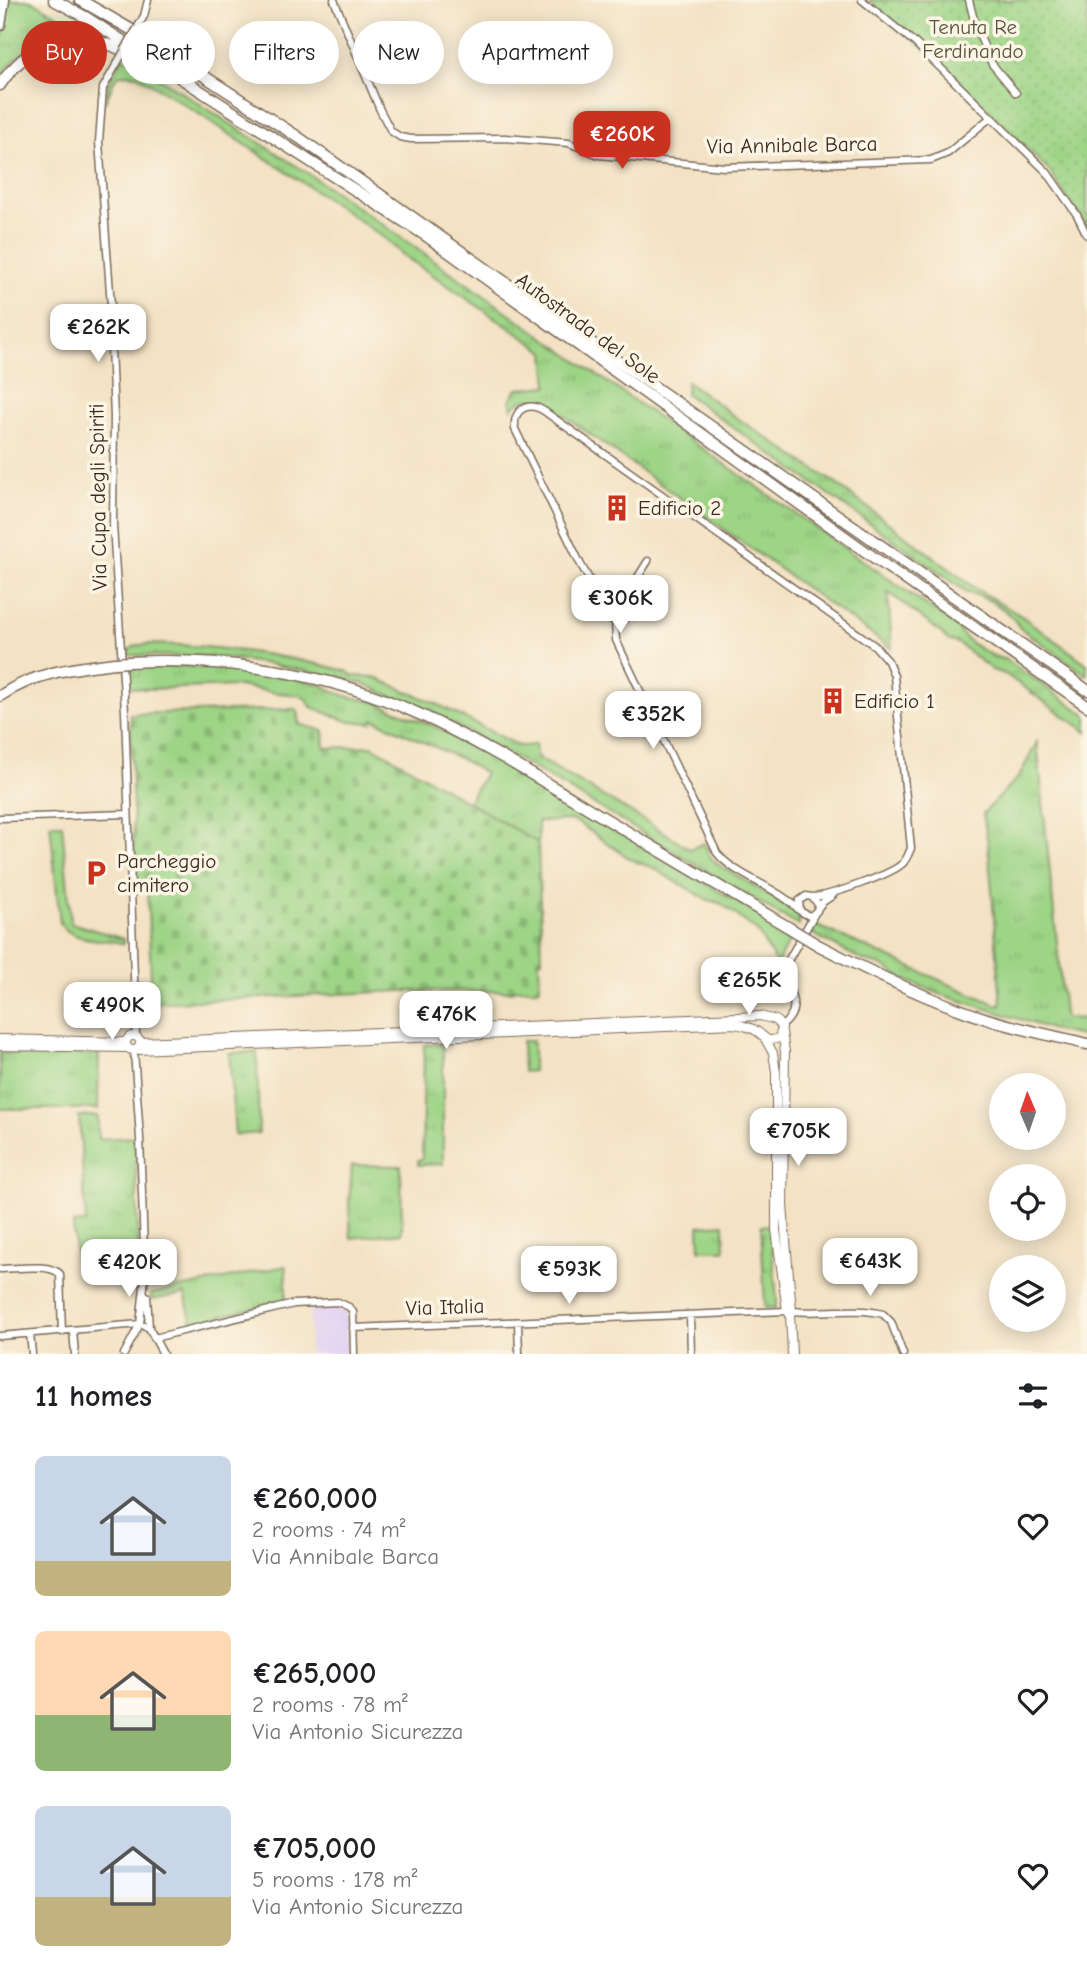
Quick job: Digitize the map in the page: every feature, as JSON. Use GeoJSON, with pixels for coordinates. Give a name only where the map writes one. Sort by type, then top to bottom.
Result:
{"type":"FeatureCollection","features":[{"type":"Feature","properties":{"kind":"highway"},"geometry":{"type":"LineString","coordinates":[[0,25],[4,0]]}},
{"type":"Feature","properties":{"kind":"highway","name":"Autostrada del Sole"},"geometry":{"type":"LineString","coordinates":[[54,0],[121,40]]}},
{"type":"Feature","properties":{"kind":"highway","name":"Autostrada del Sole"},"geometry":{"type":"LineString","coordinates":[[80,0],[121,24]]}},
{"type":"Feature","properties":{"kind":"highway"},"geometry":{"type":"LineString","coordinates":[[93,0],[122,21]]}},
{"type":"Feature","properties":{"kind":"highway"},"geometry":{"type":"LineString","coordinates":[[0,85],[23,58],[42,45],[81,40],[121,51]]}},
{"type":"Feature","properties":{"kind":"highway","name":"Autostrada del Sole"},"geometry":{"type":"LineString","coordinates":[[215,83],[428,227],[1087,690]]}},
{"type":"Feature","properties":{"kind":"highway","name":"Autostrada del Sole"},"geometry":{"type":"LineString","coordinates":[[189,84],[425,235],[876,559],[1087,706]]}},
{"type":"Feature","properties":{"kind":"highway"},"geometry":{"type":"LineString","coordinates":[[0,696],[16,685],[41,675],[115,663],[198,662],[232,664],[309,677],[376,697],[418,713],[516,765],[818,945],[876,974],[986,1019],[1087,1044]]}},
{"type":"Feature","properties":{"kind":"street","name":"Via Cupa degli Spiriti"},"geometry":{"type":"LineString","coordinates":[[145,1277],[141,1138],[134,1045],[134,939],[125,711],[113,525],[113,333],[99,142],[103,88],[144,16],[148,0]]}},
{"type":"Feature","properties":{"kind":"street","name":"Via Annibale Barca"},"geometry":{"type":"LineString","coordinates":[[334,0],[391,131],[400,137],[411,139],[472,137],[569,143],[599,155],[724,167],[931,160],[948,153],[991,117]]}},
{"type":"Feature","properties":{"kind":"street"},"geometry":{"type":"LineString","coordinates":[[862,0],[915,43],[1046,172],[1077,215],[1087,236]]}},
{"type":"Feature","properties":{"kind":"street"},"geometry":{"type":"LineString","coordinates":[[970,0],[976,28],[992,64],[1016,93]]}},
{"type":"Feature","properties":{"kind":"street"},"geometry":{"type":"LineString","coordinates":[[624,596],[629,603],[630,612],[624,620],[611,620],[605,614],[605,601],[598,594],[575,553],[514,429],[516,415],[523,408],[534,406],[544,411],[875,646],[888,661],[894,676],[911,848],[903,863],[897,867],[837,892],[795,899],[782,896]]}},
{"type":"Feature","properties":{"kind":"street"},"geometry":{"type":"LineString","coordinates":[[605,601],[611,596],[624,596],[648,561]]}},
{"type":"Feature","properties":{"kind":"street"},"geometry":{"type":"LineString","coordinates":[[615,621],[617,640],[717,853],[809,916],[816,912],[818,904],[812,897]]}},
{"type":"Feature","properties":{"kind":"street"},"geometry":{"type":"LineString","coordinates":[[0,818],[128,814]]}},
{"type":"Feature","properties":{"kind":"street"},"geometry":{"type":"LineString","coordinates":[[0,1046],[134,1045],[734,1024],[743,1025],[775,1040],[791,1017],[794,1007],[784,975],[785,966],[821,903],[837,892]]}},
{"type":"Feature","properties":{"kind":"street"},"geometry":{"type":"LineString","coordinates":[[804,897],[798,905],[804,931]]}},
{"type":"Feature","properties":{"kind":"street"},"geometry":{"type":"LineString","coordinates":[[0,1039],[134,1045],[723,1017],[760,1016],[776,1020],[782,1029],[785,1052],[783,1206],[792,1354]]}},
{"type":"Feature","properties":{"kind":"street"},"geometry":{"type":"LineString","coordinates":[[769,1019],[760,1026],[762,1036],[773,1053],[776,1072],[776,1230],[790,1312]]}},
{"type":"Feature","properties":{"kind":"street"},"geometry":{"type":"LineString","coordinates":[[0,1269],[47,1268],[58,1271],[62,1332]]}},
{"type":"Feature","properties":{"kind":"street"},"geometry":{"type":"LineString","coordinates":[[124,1354],[141,1324],[145,1277]]}},
{"type":"Feature","properties":{"kind":"street"},"geometry":{"type":"LineString","coordinates":[[145,1277],[149,1328],[163,1354]]}},
{"type":"Feature","properties":{"kind":"street"},"geometry":{"type":"LineString","coordinates":[[154,1338],[294,1304],[338,1302],[353,1312],[354,1354]]}},
{"type":"Feature","properties":{"kind":"street","name":"Via Italia"},"geometry":{"type":"LineString","coordinates":[[353,1328],[858,1311],[883,1314],[891,1322],[903,1354]]}},
{"type":"Feature","properties":{"kind":"street"},"geometry":{"type":"LineString","coordinates":[[690,1315],[691,1354]]}},
{"type":"Feature","properties":{"kind":"street"},"geometry":{"type":"LineString","coordinates":[[518,1322],[519,1354]]}},
{"type":"Feature","properties":{"kind":"street"},"geometry":{"type":"LineString","coordinates":[[0,1336],[141,1324],[149,1328]]}},
{"type":"Feature","properties":{"kind":"street"},"geometry":{"type":"LineString","coordinates":[[118,1326],[130,1340]]}},
{"type":"Feature","properties":{"kind":"street"},"geometry":{"type":"LineString","coordinates":[[73,1331],[75,1354]]}},
{"type":"Feature","properties":{"kind":"street"},"geometry":{"type":"LineString","coordinates":[[30,1334],[32,1354]]}},
{"type":"Feature","properties":{"kind":"shaded area"},"geometry":{"type":"Polygon","coordinates":[[[310,1308],[340,1308],[346,1314],[347,1354],[309,1354],[310,1308]]]}},
{"type":"Feature","properties":{"kind":"green space"},"geometry":{"type":"Polygon","coordinates":[[[4,0],[31,0],[67,21],[21,21],[21,54],[0,77],[0,48],[8,3],[4,0]]]}},
{"type":"Feature","properties":{"kind":"green space","name":"Tenuta Re Ferdinando"},"geometry":{"type":"Polygon","coordinates":[[[869,0],[1087,0],[1087,228],[1049,171],[940,62],[869,0]]]}},
{"type":"Feature","properties":{"kind":"green space"},"geometry":{"type":"Polygon","coordinates":[[[121,60],[121,75],[114,81],[105,103],[108,83],[121,60]]]}},
{"type":"Feature","properties":{"kind":"green space"},"geometry":{"type":"Polygon","coordinates":[[[152,84],[168,84],[376,220],[956,626],[978,648],[1007,660],[1087,716],[1087,732],[1005,674],[992,670],[958,643],[948,640],[888,592],[892,649],[546,403],[528,400],[519,402],[512,408],[510,400],[517,389],[548,386],[545,352],[403,255],[386,239],[152,84]]]}},
{"type":"Feature","properties":{"kind":"green space"},"geometry":{"type":"Polygon","coordinates":[[[687,381],[835,483],[975,588],[1023,617],[1087,664],[1087,675],[1020,628],[1010,615],[997,605],[967,592],[686,394],[687,381]]]}},
{"type":"Feature","properties":{"kind":"green space"},"geometry":{"type":"Polygon","coordinates":[[[147,644],[198,646],[273,655],[347,671],[353,676],[374,677],[437,704],[519,746],[535,744],[538,758],[690,849],[704,843],[711,858],[719,865],[794,910],[799,917],[799,926],[504,751],[463,729],[362,683],[269,664],[218,657],[127,655],[132,647],[147,644]]]}},
{"type":"Feature","properties":{"kind":"green space"},"geometry":{"type":"Polygon","coordinates":[[[129,667],[229,669],[293,678],[321,685],[345,696],[375,702],[434,726],[491,756],[793,935],[780,957],[778,966],[757,931],[722,904],[706,899],[651,867],[632,860],[578,823],[571,820],[538,822],[538,843],[468,802],[485,773],[459,758],[373,719],[372,723],[347,721],[311,707],[307,699],[298,695],[240,686],[145,689],[129,687],[129,667]]]}},
{"type":"Feature","properties":{"kind":"green space"},"geometry":{"type":"Polygon","coordinates":[[[297,709],[299,724],[324,731],[325,748],[372,746],[538,843],[542,960],[539,961],[538,989],[402,991],[152,1003],[147,885],[135,884],[130,714],[297,709]]]}},
{"type":"Feature","properties":{"kind":"green space"},"geometry":{"type":"Polygon","coordinates":[[[1037,742],[1064,1013],[1065,1018],[1087,1019],[1087,1037],[1057,1031],[940,994],[906,980],[881,965],[862,960],[811,933],[815,925],[973,995],[1001,1004],[988,843],[983,814],[1020,775],[1037,742]]]}},
{"type":"Feature","properties":{"kind":"green space"},"geometry":{"type":"Polygon","coordinates":[[[50,824],[62,824],[71,923],[124,939],[124,944],[81,937],[66,930],[60,923],[50,824]]]}},
{"type":"Feature","properties":{"kind":"green space"},"geometry":{"type":"Polygon","coordinates":[[[522,1041],[533,1041],[533,1071],[523,1072],[522,1041]]]}},
{"type":"Feature","properties":{"kind":"green space"},"geometry":{"type":"Polygon","coordinates":[[[443,1044],[443,1164],[418,1165],[418,1160],[422,1159],[424,1045],[443,1044]]]}},
{"type":"Feature","properties":{"kind":"green space"},"geometry":{"type":"Polygon","coordinates":[[[257,1052],[259,1133],[235,1135],[229,1053],[257,1052]]]}},
{"type":"Feature","properties":{"kind":"green space"},"geometry":{"type":"Polygon","coordinates":[[[0,1053],[99,1054],[98,1109],[0,1109],[0,1053]]]}},
{"type":"Feature","properties":{"kind":"green space"},"geometry":{"type":"Polygon","coordinates":[[[79,1116],[98,1116],[98,1139],[135,1137],[139,1266],[76,1266],[73,1224],[86,1223],[79,1116]]]}},
{"type":"Feature","properties":{"kind":"green space"},"geometry":{"type":"Polygon","coordinates":[[[352,1165],[401,1166],[402,1233],[351,1238],[349,1202],[352,1165]]]}},
{"type":"Feature","properties":{"kind":"green space"},"geometry":{"type":"Polygon","coordinates":[[[724,1224],[725,1250],[700,1250],[699,1226],[724,1224]]]}},
{"type":"Feature","properties":{"kind":"green space"},"geometry":{"type":"Polygon","coordinates":[[[770,1225],[777,1301],[775,1308],[765,1308],[761,1226],[770,1225]]]}},
{"type":"Feature","properties":{"kind":"green space"},"geometry":{"type":"Polygon","coordinates":[[[286,1266],[286,1300],[192,1323],[185,1294],[151,1300],[151,1294],[286,1266]]]}},
{"type":"Feature","properties":{"kind":"place","name":"Edificio 2"},"geometry":{"type":"Point","coordinates":[617,508]}},
{"type":"Feature","properties":{"kind":"place","name":"Edificio 1"},"geometry":{"type":"Point","coordinates":[833,701]}},
{"type":"Feature","properties":{"kind":"place","name":"Parcheggio cimitero"},"geometry":{"type":"Point","coordinates":[96,873]}}]}
